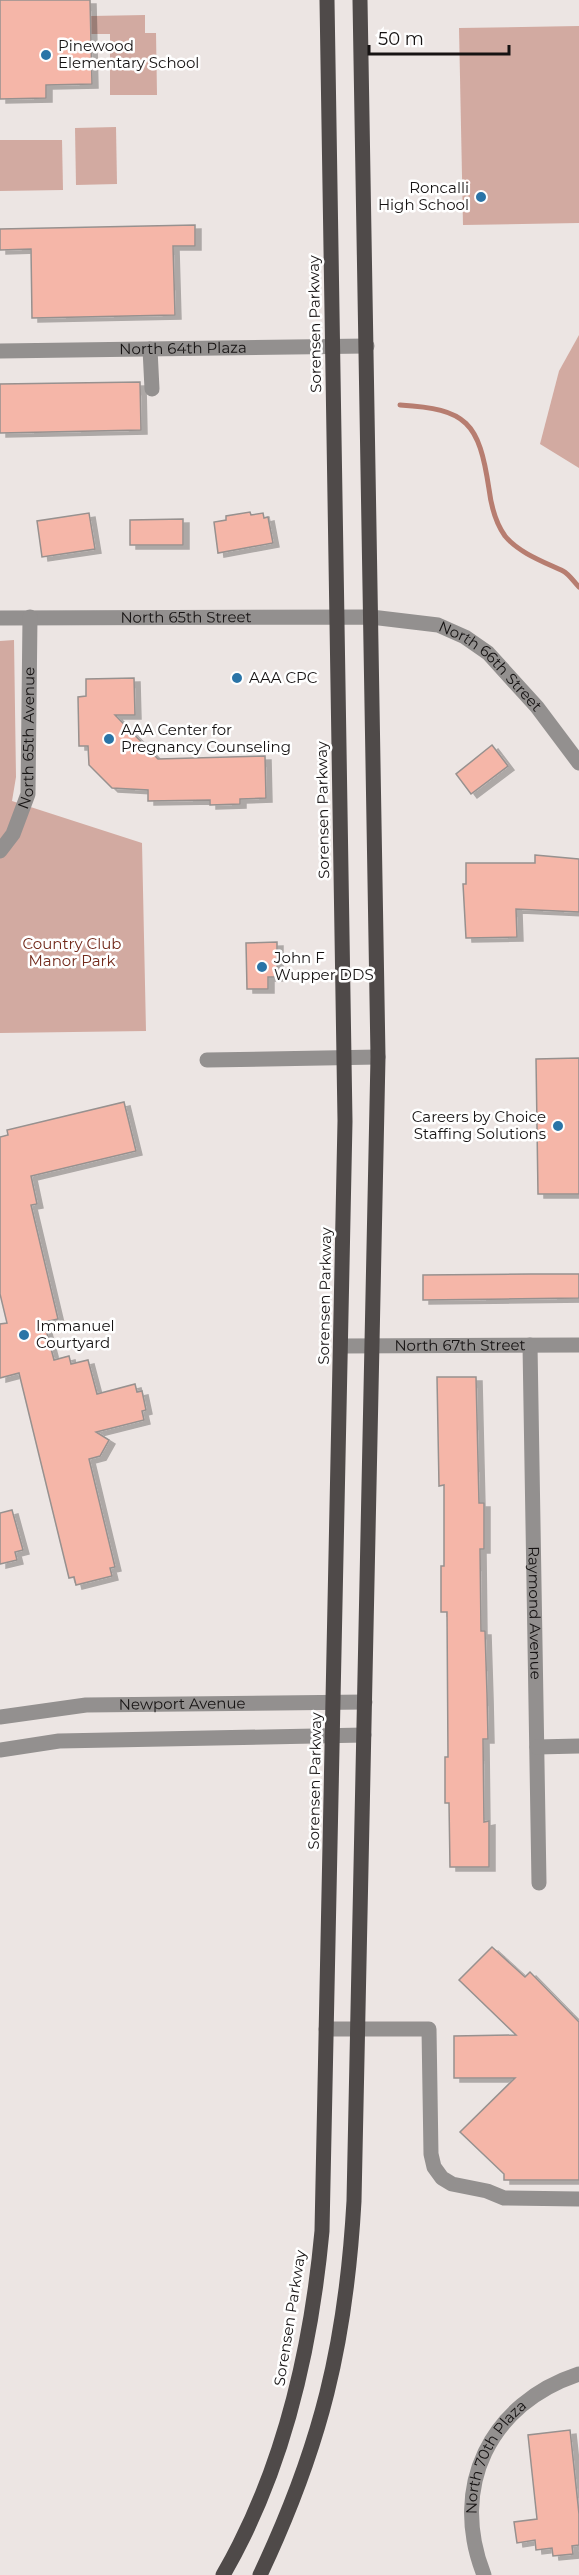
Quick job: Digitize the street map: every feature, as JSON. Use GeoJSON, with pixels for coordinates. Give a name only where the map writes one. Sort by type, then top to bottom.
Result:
{"type":"FeatureCollection","features":[{"type":"Feature","properties":{"kind":"main road","name":"Sorensen Parkway"},"geometry":{"type":"LineString","coordinates":[[229,2573],[280,2445],[293,2405],[309,2333],[322,2230],[335,1702],[346,1058],[327,0]]}},
{"type":"Feature","properties":{"kind":"main road"},"geometry":{"type":"LineString","coordinates":[[260,2575],[302,2481],[332,2382],[350,2270],[354,2201],[378,1057],[360,0]]}},
{"type":"Feature","properties":{"kind":"street","name":"North 64th Plaza"},"geometry":{"type":"LineString","coordinates":[[0,351],[367,346]]}},
{"type":"Feature","properties":{"kind":"street"},"geometry":{"type":"LineString","coordinates":[[150,349],[152,389]]}},
{"type":"Feature","properties":{"kind":"street","name":"North 65th Avenue"},"geometry":{"type":"LineString","coordinates":[[0,851],[13,834],[28,794],[30,617]]}},
{"type":"Feature","properties":{"kind":"street","name":"North 65th Street"},"geometry":{"type":"LineString","coordinates":[[0,618],[371,617]]}},
{"type":"Feature","properties":{"kind":"street","name":"North 66th Street"},"geometry":{"type":"LineString","coordinates":[[371,617],[438,625],[465,637],[488,653],[537,707],[579,763]]}},
{"type":"Feature","properties":{"kind":"street"},"geometry":{"type":"LineString","coordinates":[[207,1060],[378,1057]]}},
{"type":"Feature","properties":{"kind":"street","name":"Raymond Avenue"},"geometry":{"type":"LineString","coordinates":[[530,1345],[539,1883]]}},
{"type":"Feature","properties":{"kind":"street","name":"North 67th Street"},"geometry":{"type":"LineString","coordinates":[[342,1346],[579,1345]]}},
{"type":"Feature","properties":{"kind":"street","name":"Newport Avenue"},"geometry":{"type":"LineString","coordinates":[[0,1717],[86,1706],[364,1702]]}},
{"type":"Feature","properties":{"kind":"street"},"geometry":{"type":"LineString","coordinates":[[0,1750],[58,1741],[364,1735]]}},
{"type":"Feature","properties":{"kind":"street"},"geometry":{"type":"LineString","coordinates":[[537,1747],[579,1746]]}},
{"type":"Feature","properties":{"kind":"street"},"geometry":{"type":"LineString","coordinates":[[326,2030],[429,2029],[431,2154],[434,2167],[442,2178],[452,2184],[487,2191],[504,2198],[579,2199]]}},
{"type":"Feature","properties":{"kind":"street","name":"North 70th Plaza"},"geometry":{"type":"LineString","coordinates":[[484,2575],[474,2536],[471,2508],[474,2480],[485,2451],[503,2423],[521,2405],[549,2385],[579,2374]]}},
{"type":"Feature","properties":{"kind":"green space"},"geometry":{"type":"Polygon","coordinates":[[[145,15],[145,33],[156,33],[157,95],[110,95],[110,34],[91,34],[91,16],[145,15]]]}},
{"type":"Feature","properties":{"kind":"green space"},"geometry":{"type":"Polygon","coordinates":[[[579,26],[579,223],[463,225],[459,28],[579,26]]]}},
{"type":"Feature","properties":{"kind":"green space"},"geometry":{"type":"Polygon","coordinates":[[[116,127],[117,184],[76,185],[75,128],[116,127]]]}},
{"type":"Feature","properties":{"kind":"green space"},"geometry":{"type":"Polygon","coordinates":[[[0,140],[62,140],[63,190],[0,191],[0,140]]]}},
{"type":"Feature","properties":{"kind":"green space"},"geometry":{"type":"Polygon","coordinates":[[[579,335],[579,468],[540,444],[559,371],[579,335]]]}},
{"type":"Feature","properties":{"kind":"green space","name":"Country Club Manor Park"},"geometry":{"type":"Polygon","coordinates":[[[14,640],[16,777],[12,801],[142,843],[146,1031],[0,1033],[0,641],[14,640]]]}},
{"type":"Feature","properties":{"kind":"building","name":"Pinewood Elementary School"},"geometry":{"type":"Polygon","coordinates":[[[0,0],[90,0],[92,84],[46,85],[46,98],[0,99],[0,0]]]}},
{"type":"Feature","properties":{"kind":"building"},"geometry":{"type":"Polygon","coordinates":[[[195,225],[195,246],[173,246],[175,315],[32,318],[31,249],[0,250],[0,229],[195,225]]]}},
{"type":"Feature","properties":{"kind":"building"},"geometry":{"type":"Polygon","coordinates":[[[140,382],[141,430],[0,433],[0,384],[140,382]]]}},
{"type":"Feature","properties":{"kind":"building"},"geometry":{"type":"Polygon","coordinates":[[[250,512],[251,515],[263,513],[264,518],[268,517],[273,543],[218,553],[214,522],[226,520],[226,516],[250,512]]]}},
{"type":"Feature","properties":{"kind":"building"},"geometry":{"type":"Polygon","coordinates":[[[89,513],[95,549],[42,557],[37,521],[89,513]]]}},
{"type":"Feature","properties":{"kind":"building"},"geometry":{"type":"Polygon","coordinates":[[[183,519],[183,545],[130,545],[130,520],[183,519]]]}},
{"type":"Feature","properties":{"kind":"building","name":"AAA Center for Pregnancy Counseling"},"geometry":{"type":"Polygon","coordinates":[[[134,678],[135,715],[115,715],[158,759],[265,756],[266,798],[240,799],[240,804],[210,805],[210,800],[148,801],[148,790],[112,788],[89,765],[88,746],[79,746],[78,697],[86,696],[86,679],[134,678]]]}},
{"type":"Feature","properties":{"kind":"building"},"geometry":{"type":"Polygon","coordinates":[[[492,745],[508,766],[471,794],[456,774],[492,745]]]}},
{"type":"Feature","properties":{"kind":"building"},"geometry":{"type":"Polygon","coordinates":[[[535,855],[579,859],[579,912],[516,909],[517,937],[466,938],[463,884],[466,884],[466,863],[535,863],[535,855]]]}},
{"type":"Feature","properties":{"kind":"building","name":"John F Wupper DDS"},"geometry":{"type":"Polygon","coordinates":[[[277,942],[277,977],[268,977],[268,989],[247,989],[246,943],[277,942]]]}},
{"type":"Feature","properties":{"kind":"building","name":"Careers by Choice Staffing Solutions"},"geometry":{"type":"Polygon","coordinates":[[[579,1058],[579,1194],[538,1194],[536,1059],[579,1058]]]}},
{"type":"Feature","properties":{"kind":"building","name":"Immanuel Courtyard"},"geometry":{"type":"Polygon","coordinates":[[[124,1102],[136,1151],[31,1176],[37,1204],[31,1205],[58,1319],[44,1322],[54,1360],[69,1356],[71,1364],[88,1360],[97,1394],[135,1384],[137,1392],[142,1391],[146,1410],[142,1411],[144,1420],[96,1432],[109,1440],[100,1456],[89,1459],[115,1567],[110,1568],[112,1576],[76,1585],[74,1577],[69,1578],[19,1373],[0,1378],[0,1324],[7,1323],[0,1294],[0,1137],[8,1135],[7,1130],[124,1102]]]}},
{"type":"Feature","properties":{"kind":"building"},"geometry":{"type":"Polygon","coordinates":[[[579,1274],[579,1298],[423,1300],[423,1275],[579,1274]]]}},
{"type":"Feature","properties":{"kind":"building"},"geometry":{"type":"Polygon","coordinates":[[[437,1377],[476,1377],[479,1503],[484,1503],[484,1549],[480,1549],[481,1631],[485,1631],[488,1739],[483,1739],[484,1822],[489,1821],[489,1867],[450,1867],[449,1803],[445,1803],[445,1757],[448,1757],[447,1612],[441,1612],[441,1566],[444,1566],[444,1485],[439,1486],[437,1377]]]}},
{"type":"Feature","properties":{"kind":"building"},"geometry":{"type":"Polygon","coordinates":[[[12,1510],[23,1550],[15,1552],[17,1560],[0,1564],[0,1513],[12,1510]]]}},
{"type":"Feature","properties":{"kind":"building"},"geometry":{"type":"Polygon","coordinates":[[[492,1947],[525,1977],[530,1972],[579,2022],[579,2180],[504,2180],[504,2174],[460,2132],[515,2078],[454,2078],[454,2036],[516,2035],[459,1980],[492,1947]]]}},
{"type":"Feature","properties":{"kind":"building"},"geometry":{"type":"Polygon","coordinates":[[[570,2430],[579,2514],[579,2545],[572,2546],[573,2554],[553,2556],[552,2548],[536,2550],[535,2540],[517,2543],[514,2522],[537,2519],[528,2435],[570,2430]]]}},
{"type":"Feature","properties":{"kind":"waterway"},"geometry":{"type":"LineString","coordinates":[[400,405],[441,410],[466,423],[480,448],[494,513],[505,536],[524,552],[565,572],[579,587]]}},
{"type":"Feature","properties":{"kind":"place","name":"Pinewood Elementary School"},"geometry":{"type":"Point","coordinates":[46,55]}},
{"type":"Feature","properties":{"kind":"place","name":"Roncalli High School"},"geometry":{"type":"Point","coordinates":[481,197]}},
{"type":"Feature","properties":{"kind":"place","name":"AAA CPC"},"geometry":{"type":"Point","coordinates":[237,678]}},
{"type":"Feature","properties":{"kind":"place","name":"AAA Center for Pregnancy Counseling"},"geometry":{"type":"Point","coordinates":[109,739]}},
{"type":"Feature","properties":{"kind":"place","name":"John F Wupper DDS"},"geometry":{"type":"Point","coordinates":[262,967]}},
{"type":"Feature","properties":{"kind":"place","name":"Careers by Choice Staffing Solutions"},"geometry":{"type":"Point","coordinates":[558,1126]}},
{"type":"Feature","properties":{"kind":"place","name":"Immanuel Courtyard"},"geometry":{"type":"Point","coordinates":[24,1335]}}]}
